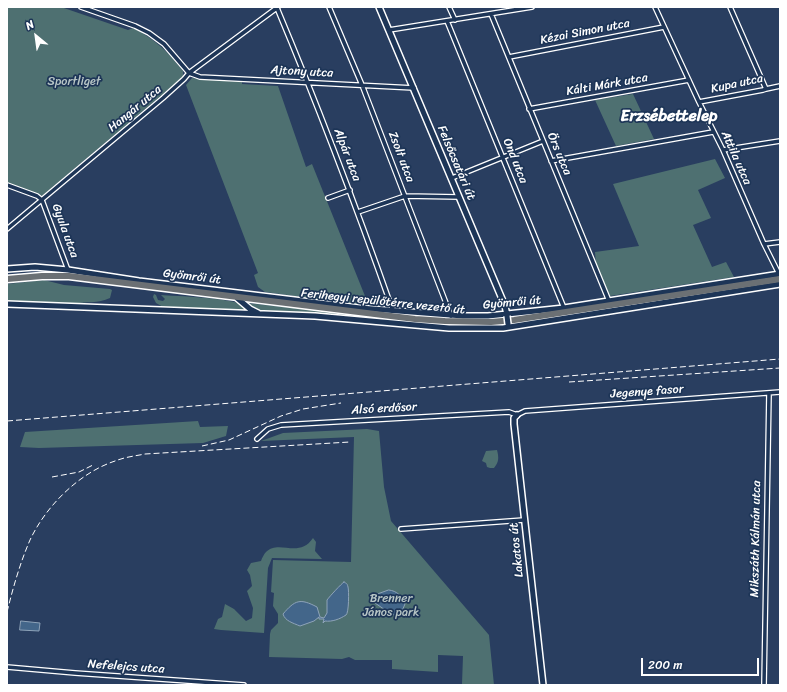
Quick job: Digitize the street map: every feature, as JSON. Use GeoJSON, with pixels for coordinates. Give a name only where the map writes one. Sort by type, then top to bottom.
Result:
{"type":"FeatureCollection","features":[{"type":"Feature","properties":{"kind":"main road","name":"Ferihegyi repülőtérre vezető út"},"geometry":{"type":"LineString","coordinates":[[7,279],[42,276],[69,276],[415,319],[491,322],[572,312],[780,276]]}},
{"type":"Feature","properties":{"kind":"street"},"geometry":{"type":"LineString","coordinates":[[81,7],[135,26],[149,33],[164,44],[189,73]]}},
{"type":"Feature","properties":{"kind":"street","name":"Zsolt utca"},"geometry":{"type":"LineString","coordinates":[[329,7],[362,85],[451,316]]}},
{"type":"Feature","properties":{"kind":"street","name":"Felsőcsatári út"},"geometry":{"type":"LineString","coordinates":[[379,7],[505,306],[508,326]]}},
{"type":"Feature","properties":{"kind":"street"},"geometry":{"type":"LineString","coordinates":[[449,7],[455,20]]}},
{"type":"Feature","properties":{"kind":"street"},"geometry":{"type":"LineString","coordinates":[[506,7],[508,12]]}},
{"type":"Feature","properties":{"kind":"street"},"geometry":{"type":"LineString","coordinates":[[389,30],[532,7]]}},
{"type":"Feature","properties":{"kind":"street","name":"Attila utca"},"geometry":{"type":"LineString","coordinates":[[655,7],[713,132],[723,150],[764,244],[780,276]]}},
{"type":"Feature","properties":{"kind":"street"},"geometry":{"type":"LineString","coordinates":[[730,7],[766,89]]}},
{"type":"Feature","properties":{"kind":"street","name":"Hangár utca"},"geometry":{"type":"LineString","coordinates":[[7,229],[158,102],[189,73],[277,8]]}},
{"type":"Feature","properties":{"kind":"street","name":"Alpár utca"},"geometry":{"type":"LineString","coordinates":[[277,8],[350,190],[393,311]]}},
{"type":"Feature","properties":{"kind":"street","name":"Örs utca"},"geometry":{"type":"LineString","coordinates":[[491,14],[609,301]]}},
{"type":"Feature","properties":{"kind":"street","name":"Ond utca"},"geometry":{"type":"LineString","coordinates":[[447,21],[564,308]]}},
{"type":"Feature","properties":{"kind":"street","name":"Kézai Simon utca"},"geometry":{"type":"LineString","coordinates":[[509,57],[664,27]]}},
{"type":"Feature","properties":{"kind":"street","name":"Ajtony utca"},"geometry":{"type":"LineString","coordinates":[[189,73],[200,77],[414,88]]}},
{"type":"Feature","properties":{"kind":"street","name":"Kálti Márk utca"},"geometry":{"type":"LineString","coordinates":[[530,109],[689,80]]}},
{"type":"Feature","properties":{"kind":"street","name":"Kupa utca"},"geometry":{"type":"LineString","coordinates":[[699,102],[780,86]]}},
{"type":"Feature","properties":{"kind":"street"},"geometry":{"type":"LineString","coordinates":[[551,161],[713,132]]}},
{"type":"Feature","properties":{"kind":"street"},"geometry":{"type":"LineString","coordinates":[[452,178],[543,141]]}},
{"type":"Feature","properties":{"kind":"street"},"geometry":{"type":"LineString","coordinates":[[723,150],[780,141]]}},
{"type":"Feature","properties":{"kind":"street"},"geometry":{"type":"LineString","coordinates":[[7,185],[37,196],[42,200]]}},
{"type":"Feature","properties":{"kind":"street"},"geometry":{"type":"LineString","coordinates":[[328,198],[350,190]]}},
{"type":"Feature","properties":{"kind":"street"},"geometry":{"type":"LineString","coordinates":[[358,212],[405,196],[459,196]]}},
{"type":"Feature","properties":{"kind":"street","name":"Gyula utca"},"geometry":{"type":"LineString","coordinates":[[42,200],[68,270]]}},
{"type":"Feature","properties":{"kind":"street"},"geometry":{"type":"LineString","coordinates":[[764,244],[780,242]]}},
{"type":"Feature","properties":{"kind":"street","name":"Gyömrői út"},"geometry":{"type":"LineString","coordinates":[[7,269],[35,267],[68,270],[152,282],[393,311],[451,316],[507,315],[780,276]]}},
{"type":"Feature","properties":{"kind":"street","name":"Gyömrői út"},"geometry":{"type":"LineString","coordinates":[[7,304],[269,314],[370,320],[449,328],[508,326],[780,284]]}},
{"type":"Feature","properties":{"kind":"street","name":"Gyömrői út"},"geometry":{"type":"LineString","coordinates":[[234,296],[255,312],[269,314]]}},
{"type":"Feature","properties":{"kind":"street","name":"Jegenye fasor"},"geometry":{"type":"LineString","coordinates":[[517,415],[525,411],[780,392]]}},
{"type":"Feature","properties":{"kind":"street","name":"Mikszáth Kálmán utca"},"geometry":{"type":"LineString","coordinates":[[764,685],[769,393]]}},
{"type":"Feature","properties":{"kind":"street","name":"Alsó erdősor"},"geometry":{"type":"LineString","coordinates":[[257,439],[268,429],[281,425],[509,412],[517,415]]}},
{"type":"Feature","properties":{"kind":"street","name":"Lakatos út"},"geometry":{"type":"LineString","coordinates":[[517,415],[514,418],[514,424],[543,685]]}},
{"type":"Feature","properties":{"kind":"street"},"geometry":{"type":"LineString","coordinates":[[400,529],[524,520]]}},
{"type":"Feature","properties":{"kind":"street","name":"Nefelejcs utca"},"geometry":{"type":"LineString","coordinates":[[7,667],[196,683],[244,685]]}},
{"type":"Feature","properties":{"kind":"green space","name":"Sportliget"},"geometry":{"type":"Polygon","coordinates":[[[7,7],[61,7],[128,30],[133,28],[148,36],[161,46],[183,71],[183,77],[42,196],[7,183],[7,7]]]}},
{"type":"Feature","properties":{"kind":"green space"},"geometry":{"type":"Polygon","coordinates":[[[192,78],[242,81],[242,84],[278,86],[306,167],[312,164],[369,306],[265,292],[258,287],[254,275],[258,273],[186,85],[192,78]]]}},
{"type":"Feature","properties":{"kind":"green space"},"geometry":{"type":"Polygon","coordinates":[[[633,94],[654,139],[616,146],[595,100],[633,94]]]}},
{"type":"Feature","properties":{"kind":"green space"},"geometry":{"type":"Polygon","coordinates":[[[715,159],[725,178],[698,190],[711,218],[693,225],[712,267],[726,262],[734,277],[610,296],[596,265],[595,252],[639,246],[613,184],[715,159]]]}},
{"type":"Feature","properties":{"kind":"green space"},"geometry":{"type":"Polygon","coordinates":[[[44,280],[64,285],[112,290],[110,298],[96,302],[73,304],[7,302],[7,284],[44,280]]]}},
{"type":"Feature","properties":{"kind":"green space"},"geometry":{"type":"Polygon","coordinates":[[[154,294],[158,300],[163,301],[165,299],[161,295],[228,301],[242,305],[248,312],[163,307],[156,303],[153,297],[154,294]]]}},
{"type":"Feature","properties":{"kind":"green space"},"geometry":{"type":"Polygon","coordinates":[[[247,303],[359,316],[267,312],[261,311],[247,303]]]}},
{"type":"Feature","properties":{"kind":"green space"},"geometry":{"type":"Polygon","coordinates":[[[198,421],[200,427],[228,426],[226,436],[203,443],[39,448],[20,447],[25,432],[198,421]]]}},
{"type":"Feature","properties":{"kind":"green space","name":"Brenner János park"},"geometry":{"type":"Polygon","coordinates":[[[367,429],[379,431],[384,487],[391,521],[489,635],[494,685],[462,684],[463,656],[438,655],[438,672],[392,669],[392,660],[355,660],[349,657],[342,659],[269,657],[271,630],[278,623],[278,614],[273,606],[274,593],[271,592],[273,560],[351,562],[354,437],[261,441],[283,433],[367,429]]]}},
{"type":"Feature","properties":{"kind":"green space"},"geometry":{"type":"Polygon","coordinates":[[[497,450],[497,464],[494,468],[487,467],[486,463],[482,461],[486,451],[497,450]]]}},
{"type":"Feature","properties":{"kind":"green space"},"geometry":{"type":"Polygon","coordinates":[[[313,538],[316,542],[315,551],[322,559],[272,558],[268,568],[264,633],[214,629],[218,619],[222,617],[225,604],[234,609],[246,621],[252,618],[253,608],[247,591],[252,586],[250,575],[247,570],[251,563],[261,561],[265,553],[271,549],[277,547],[302,547],[313,538]]]}},
{"type":"Feature","properties":{"kind":"water"},"geometry":{"type":"Polygon","coordinates":[[[344,582],[348,586],[348,606],[346,615],[339,619],[325,621],[323,623],[324,619],[319,619],[319,617],[314,621],[300,626],[290,622],[284,616],[283,614],[295,603],[306,602],[317,607],[320,617],[324,618],[327,613],[327,600],[344,582]]]}},
{"type":"Feature","properties":{"kind":"water"},"geometry":{"type":"Polygon","coordinates":[[[389,590],[399,594],[405,604],[402,611],[395,615],[391,614],[375,603],[375,598],[378,594],[389,590]]]}},
{"type":"Feature","properties":{"kind":"water"},"geometry":{"type":"Polygon","coordinates":[[[21,621],[40,623],[39,631],[20,630],[21,621]]]}},
{"type":"Feature","properties":{"kind":"railway"},"geometry":{"type":"LineString","coordinates":[[7,421],[780,359]]}},
{"type":"Feature","properties":{"kind":"railway"},"geometry":{"type":"LineString","coordinates":[[569,382],[780,368]]}},
{"type":"Feature","properties":{"kind":"railway"},"geometry":{"type":"LineString","coordinates":[[202,446],[229,440],[281,416],[303,409],[341,403]]}},
{"type":"Feature","properties":{"kind":"railway"},"geometry":{"type":"LineString","coordinates":[[7,612],[23,558],[37,527],[54,503],[65,492],[77,482],[102,466],[122,458],[145,454],[350,442]]}},
{"type":"Feature","properties":{"kind":"railway"},"geometry":{"type":"LineString","coordinates":[[52,477],[79,472],[93,465]]}},
{"type":"Feature","properties":{"kind":"district","name":"Erzsébettelep"},"geometry":{"type":"Point","coordinates":[669,117]}}]}
